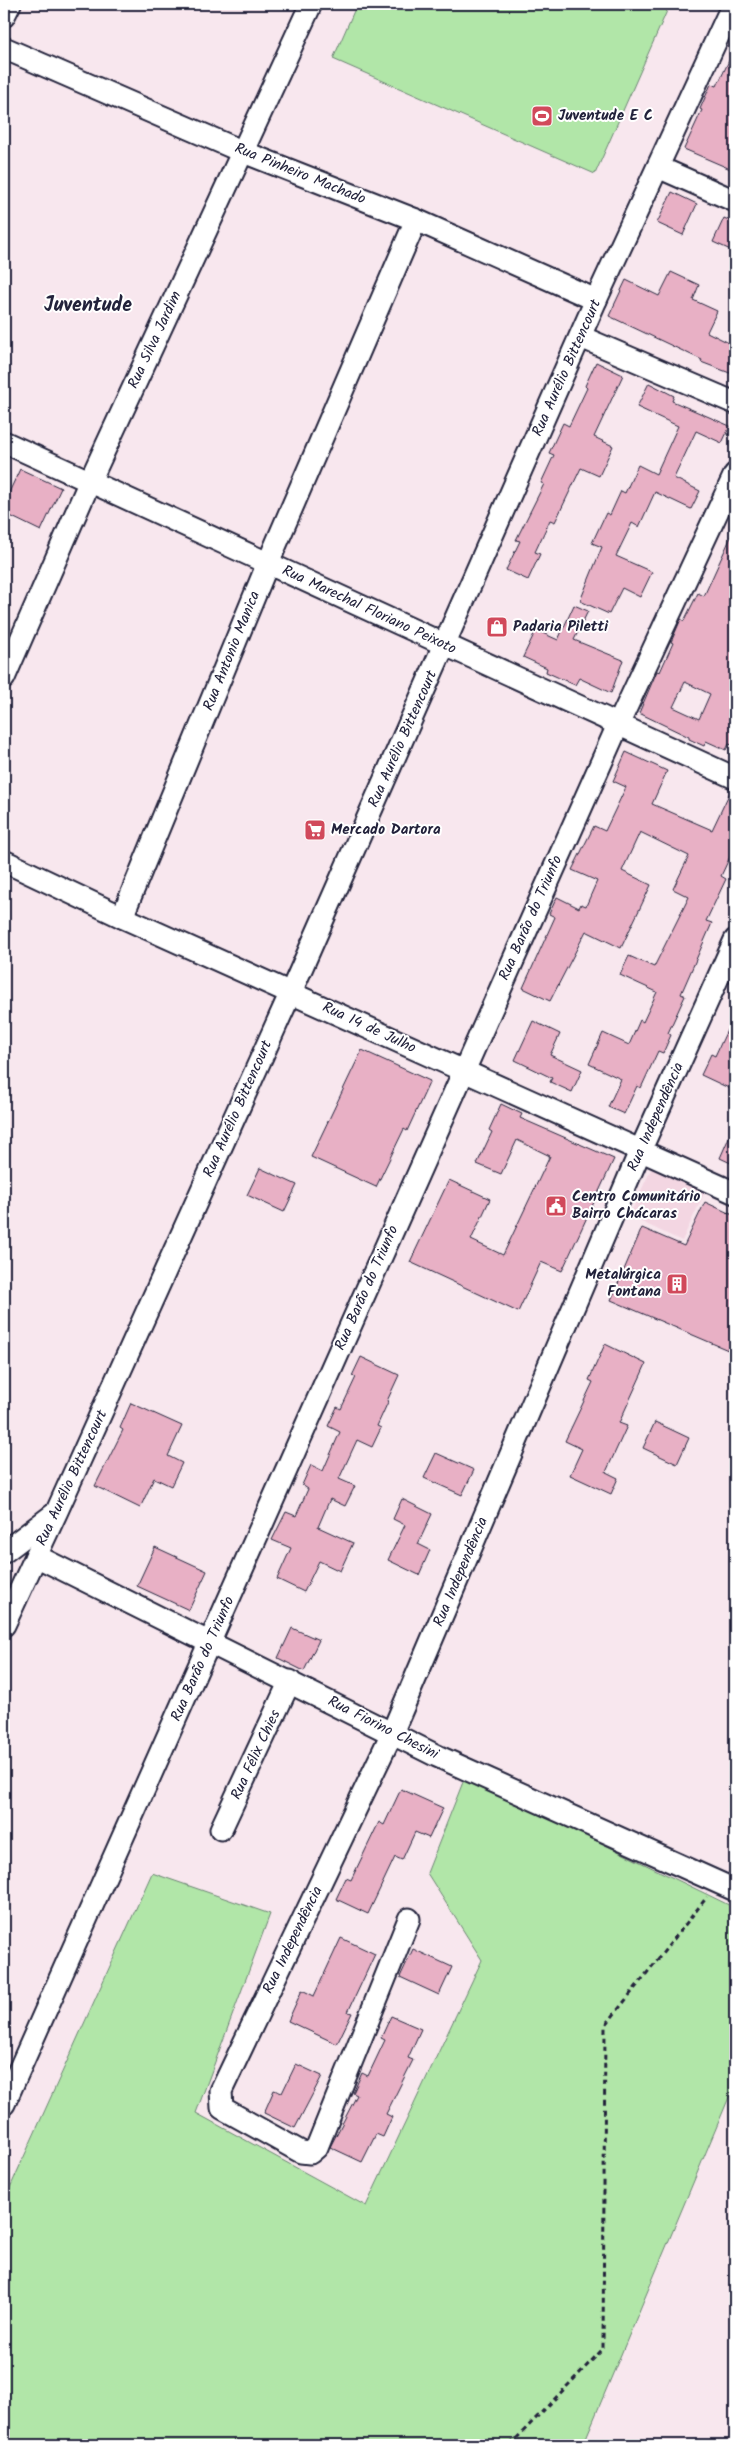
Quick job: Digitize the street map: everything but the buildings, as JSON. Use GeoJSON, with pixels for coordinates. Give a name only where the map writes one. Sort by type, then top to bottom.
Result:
{"type":"FeatureCollection","features":[{"type":"Feature","properties":{"kind":"street"},"geometry":{"type":"LineString","coordinates":[[4,16],[10,4]]}},
{"type":"Feature","properties":{"kind":"street","name":"Rua Silva Jardim"},"geometry":{"type":"LineString","coordinates":[[4,678],[90,481],[241,151],[311,4]]}},
{"type":"Feature","properties":{"kind":"street","name":"Rua Aurélio Bittencourt"},"geometry":{"type":"LineString","coordinates":[[4,1625],[57,1512],[291,992],[596,300],[733,4]]}},
{"type":"Feature","properties":{"kind":"street","name":"Rua Pinheiro Machado"},"geometry":{"type":"LineString","coordinates":[[4,48],[241,151],[416,220],[596,300]]}},
{"type":"Feature","properties":{"kind":"street"},"geometry":{"type":"LineString","coordinates":[[658,167],[735,201]]}},
{"type":"Feature","properties":{"kind":"street","name":"Rua Antonio Manica"},"geometry":{"type":"LineString","coordinates":[[122,917],[268,563],[416,220]]}},
{"type":"Feature","properties":{"kind":"street"},"geometry":{"type":"LineString","coordinates":[[581,337],[735,403]]}},
{"type":"Feature","properties":{"kind":"street","name":"Rua Marechal Floriano Peixoto"},"geometry":{"type":"LineString","coordinates":[[4,442],[735,778]]}},
{"type":"Feature","properties":{"kind":"street","name":"Rua Barão do Triunfo"},"geometry":{"type":"LineString","coordinates":[[4,2104],[618,724],[735,474]]}},
{"type":"Feature","properties":{"kind":"street","name":"Rua 14 de Julho"},"geometry":{"type":"LineString","coordinates":[[4,861],[122,917],[463,1071],[642,1149],[735,1193]]}},
{"type":"Feature","properties":{"kind":"street","name":"Rua Independência"},"geometry":{"type":"LineString","coordinates":[[409,1919],[317,2148],[310,2154],[301,2152],[222,2108],[220,2102],[221,2090],[392,1733],[642,1149],[735,940]]}},
{"type":"Feature","properties":{"kind":"street"},"geometry":{"type":"LineString","coordinates":[[4,1552],[57,1512]]}},
{"type":"Feature","properties":{"kind":"street","name":"Rua Fiorino Chesini"},"geometry":{"type":"LineString","coordinates":[[36,1556],[211,1641],[446,1760],[730,1886]]}},
{"type":"Feature","properties":{"kind":"street","name":"Rua Félix Chies"},"geometry":{"type":"LineString","coordinates":[[221,1829],[290,1681]]}},
{"type":"Feature","properties":{"kind":"path"},"geometry":{"type":"LineString","coordinates":[[510,2445],[603,2350],[605,2026],[730,1886]]}},
{"type":"Feature","properties":{"kind":"shaded area"},"geometry":{"type":"Polygon","coordinates":[[[656,1159],[709,1183],[682,1241],[629,1216],[656,1159]]]}},
{"type":"Feature","properties":{"kind":"green space","name":"Juventude E C"},"geometry":{"type":"Polygon","coordinates":[[[357,4],[670,4],[595,174],[333,59],[357,4]]]}},
{"type":"Feature","properties":{"kind":"green space"},"geometry":{"type":"Polygon","coordinates":[[[465,1777],[735,1908],[735,2083],[583,2445],[4,2445],[4,2201],[152,1873],[270,1914],[196,2113],[366,2206],[482,1960],[427,1873],[465,1777]]]}},
{"type":"Feature","properties":{"kind":"place","name":"Juventude E C"},"geometry":{"type":"Point","coordinates":[542,116]}},
{"type":"Feature","properties":{"kind":"place","name":"Padaria Piletti"},"geometry":{"type":"Point","coordinates":[497,627]}},
{"type":"Feature","properties":{"kind":"place","name":"Mercado Dartora"},"geometry":{"type":"Point","coordinates":[315,830]}},
{"type":"Feature","properties":{"kind":"place","name":"Centro Comunitário Bairro Chácaras"},"geometry":{"type":"Point","coordinates":[556,1206]}},
{"type":"Feature","properties":{"kind":"place","name":"Metalúrgica Fontana"},"geometry":{"type":"Point","coordinates":[677,1284]}},
{"type":"Feature","properties":{"kind":"district","name":"Juventude"},"geometry":{"type":"Point","coordinates":[88,306]}}]}
